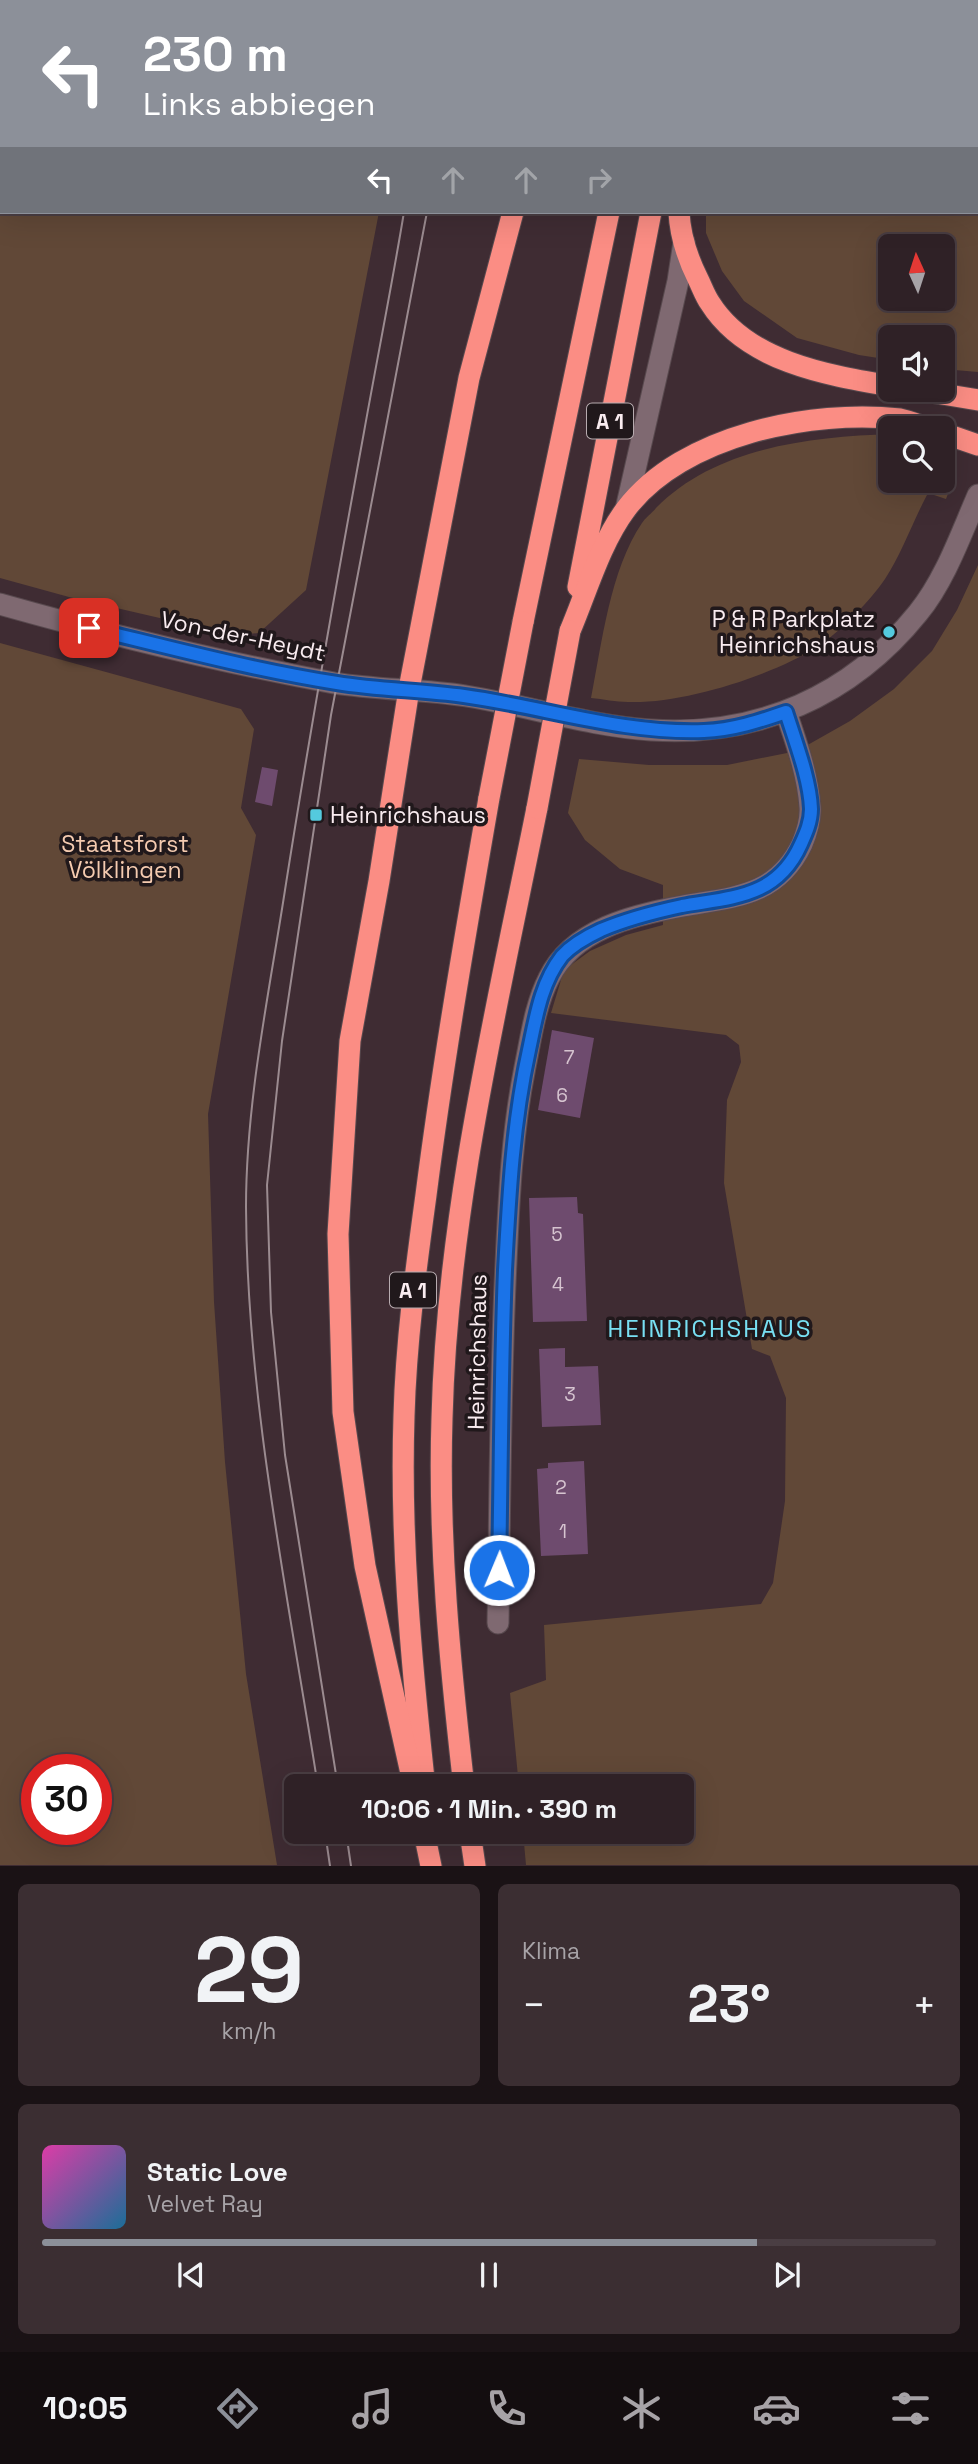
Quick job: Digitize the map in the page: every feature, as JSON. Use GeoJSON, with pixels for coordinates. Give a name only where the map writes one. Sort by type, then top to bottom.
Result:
{"type":"FeatureCollection","features":[{"type":"Feature","properties":{"kind":"highway"},"geometry":{"type":"LineString","coordinates":[[411,1774],[365,1566],[347,1438],[339,1325],[338,1234],[350,1041],[379,881],[409,689],[469,378],[512,214]]}},
{"type":"Feature","properties":{"kind":"highway","name":"A 1"},"geometry":{"type":"LineString","coordinates":[[424,1774],[403,1540],[404,1415],[414,1284],[437,1110],[489,798],[609,214]]}},
{"type":"Feature","properties":{"kind":"highway","name":"A 1"},"geometry":{"type":"LineString","coordinates":[[463,1774],[450,1663],[441,1538],[442,1416],[451,1288],[475,1122],[651,214]]}},
{"type":"Feature","properties":{"kind":"highway"},"geometry":{"type":"LineString","coordinates":[[679,214],[684,242],[693,270],[711,304],[736,331],[759,349],[788,363],[878,384]]}},
{"type":"Feature","properties":{"kind":"highway"},"geometry":{"type":"LineString","coordinates":[[955,396],[978,400]]}},
{"type":"Feature","properties":{"kind":"highway"},"geometry":{"type":"LineString","coordinates":[[570,631],[608,540],[626,509],[654,481],[680,461],[710,446],[778,426],[819,420],[878,418]]}},
{"type":"Feature","properties":{"kind":"highway"},"geometry":{"type":"LineString","coordinates":[[955,437],[978,445]]}},
{"type":"Feature","properties":{"kind":"highway"},"geometry":{"type":"LineString","coordinates":[[427,1844],[433,1866]]}},
{"type":"Feature","properties":{"kind":"highway"},"geometry":{"type":"LineString","coordinates":[[431,1844],[433,1866]]}},
{"type":"Feature","properties":{"kind":"highway"},"geometry":{"type":"LineString","coordinates":[[472,1844],[475,1866]]}},
{"type":"Feature","properties":{"kind":"street"},"geometry":{"type":"LineString","coordinates":[[626,509],[678,281],[684,242]]}},
{"type":"Feature","properties":{"kind":"street","name":"Von-der-Heydt"},"geometry":{"type":"LineString","coordinates":[[0,604],[62,622],[266,670],[337,683],[478,698],[650,730],[705,731],[757,722],[786,712],[826,693],[862,669],[920,612],[943,573],[978,495]]}},
{"type":"Feature","properties":{"kind":"street","name":"Heinrichshaus"},"geometry":{"type":"LineString","coordinates":[[498,1623],[503,1309],[509,1191],[520,1092],[537,1011],[548,978],[563,956],[582,939],[642,915],[722,901],[754,892],[778,876],[794,859],[808,831],[811,809],[806,780],[786,712]]}},
{"type":"Feature","properties":{"kind":"green space"},"geometry":{"type":"Polygon","coordinates":[[[0,214],[379,214],[306,590],[259,633],[233,635],[0,578],[0,214]]]}},
{"type":"Feature","properties":{"kind":"green space"},"geometry":{"type":"Polygon","coordinates":[[[706,214],[978,214],[978,372],[955,370],[955,325],[878,325],[878,358],[859,355],[797,338],[744,301],[722,271],[706,233],[706,214]]]}},
{"type":"Feature","properties":{"kind":"green space"},"geometry":{"type":"Polygon","coordinates":[[[878,435],[878,493],[928,493],[885,579],[835,634],[798,658],[776,668],[700,693],[650,701],[623,702],[591,698],[609,608],[622,562],[642,523],[656,508],[680,487],[735,459],[797,443],[878,435]]]}},
{"type":"Feature","properties":{"kind":"green space"},"geometry":{"type":"Polygon","coordinates":[[[928,493],[948,493],[946,499],[928,493]]]}},
{"type":"Feature","properties":{"kind":"green space"},"geometry":{"type":"Polygon","coordinates":[[[978,565],[978,1865],[526,1865],[524,1844],[694,1844],[694,1774],[518,1774],[510,1693],[546,1680],[544,1625],[761,1604],[773,1583],[785,1501],[786,1398],[770,1356],[752,1349],[724,1183],[727,1100],[741,1062],[739,1045],[726,1035],[551,1013],[564,970],[590,951],[626,935],[663,925],[663,885],[620,869],[585,840],[568,813],[579,759],[649,765],[727,765],[797,751],[850,721],[894,689],[932,651],[957,610],[978,565]]]}},
{"type":"Feature","properties":{"kind":"green space","name":"Staatsforst Völklingen"},"geometry":{"type":"Polygon","coordinates":[[[0,643],[241,709],[254,729],[241,808],[256,835],[208,1114],[214,1302],[225,1462],[246,1674],[277,1865],[0,1865],[0,643]]]}},
{"type":"Feature","properties":{"kind":"building"},"geometry":{"type":"Polygon","coordinates":[[[262,767],[278,770],[272,806],[255,802],[262,767]]]}},
{"type":"Feature","properties":{"kind":"building"},"geometry":{"type":"Polygon","coordinates":[[[552,1030],[594,1038],[580,1118],[538,1110],[552,1030]]]}},
{"type":"Feature","properties":{"kind":"building"},"geometry":{"type":"Polygon","coordinates":[[[577,1197],[578,1213],[583,1214],[587,1321],[533,1322],[529,1198],[577,1197]]]}},
{"type":"Feature","properties":{"kind":"building"},"geometry":{"type":"Polygon","coordinates":[[[565,1348],[565,1367],[598,1366],[601,1425],[542,1427],[539,1349],[565,1348]]]}},
{"type":"Feature","properties":{"kind":"building"},"geometry":{"type":"Polygon","coordinates":[[[584,1461],[588,1554],[541,1556],[537,1469],[548,1468],[548,1463],[584,1461]]]}},
{"type":"Feature","properties":{"kind":"tram line"},"geometry":{"type":"LineString","coordinates":[[316,1774],[261,1426],[248,1280],[247,1167],[254,1088],[304,775],[404,214]]}},
{"type":"Feature","properties":{"kind":"tram line"},"geometry":{"type":"LineString","coordinates":[[336,1774],[285,1455],[271,1312],[267,1185],[282,1041],[331,715],[427,214]]}},
{"type":"Feature","properties":{"kind":"tram line"},"geometry":{"type":"LineString","coordinates":[[327,1844],[330,1866]]}},
{"type":"Feature","properties":{"kind":"tram line"},"geometry":{"type":"LineString","coordinates":[[348,1844],[351,1866]]}},
{"type":"Feature","properties":{"kind":"place","name":"P & R Parkplatz Heinrichshaus"},"geometry":{"type":"Point","coordinates":[889,632]}},
{"type":"Feature","properties":{"kind":"place","name":"Heinrichshaus"},"geometry":{"type":"Point","coordinates":[316,815]}},
{"type":"Feature","properties":{"kind":"district","name":"HEINRICHSHAUS"},"geometry":{"type":"Point","coordinates":[710,1328]}},
{"type":"Feature","properties":{"kind":"route"},"geometry":{"type":"LineString","coordinates":[[89,628],[266,670],[337,683],[466,696],[650,730],[705,731],[729,728],[786,712],[806,780],[811,809],[808,831],[794,859],[778,876],[754,892],[722,901],[642,915],[582,939],[563,956],[548,978],[537,1011],[520,1092],[509,1191],[503,1309],[499,1570]]}}]}
